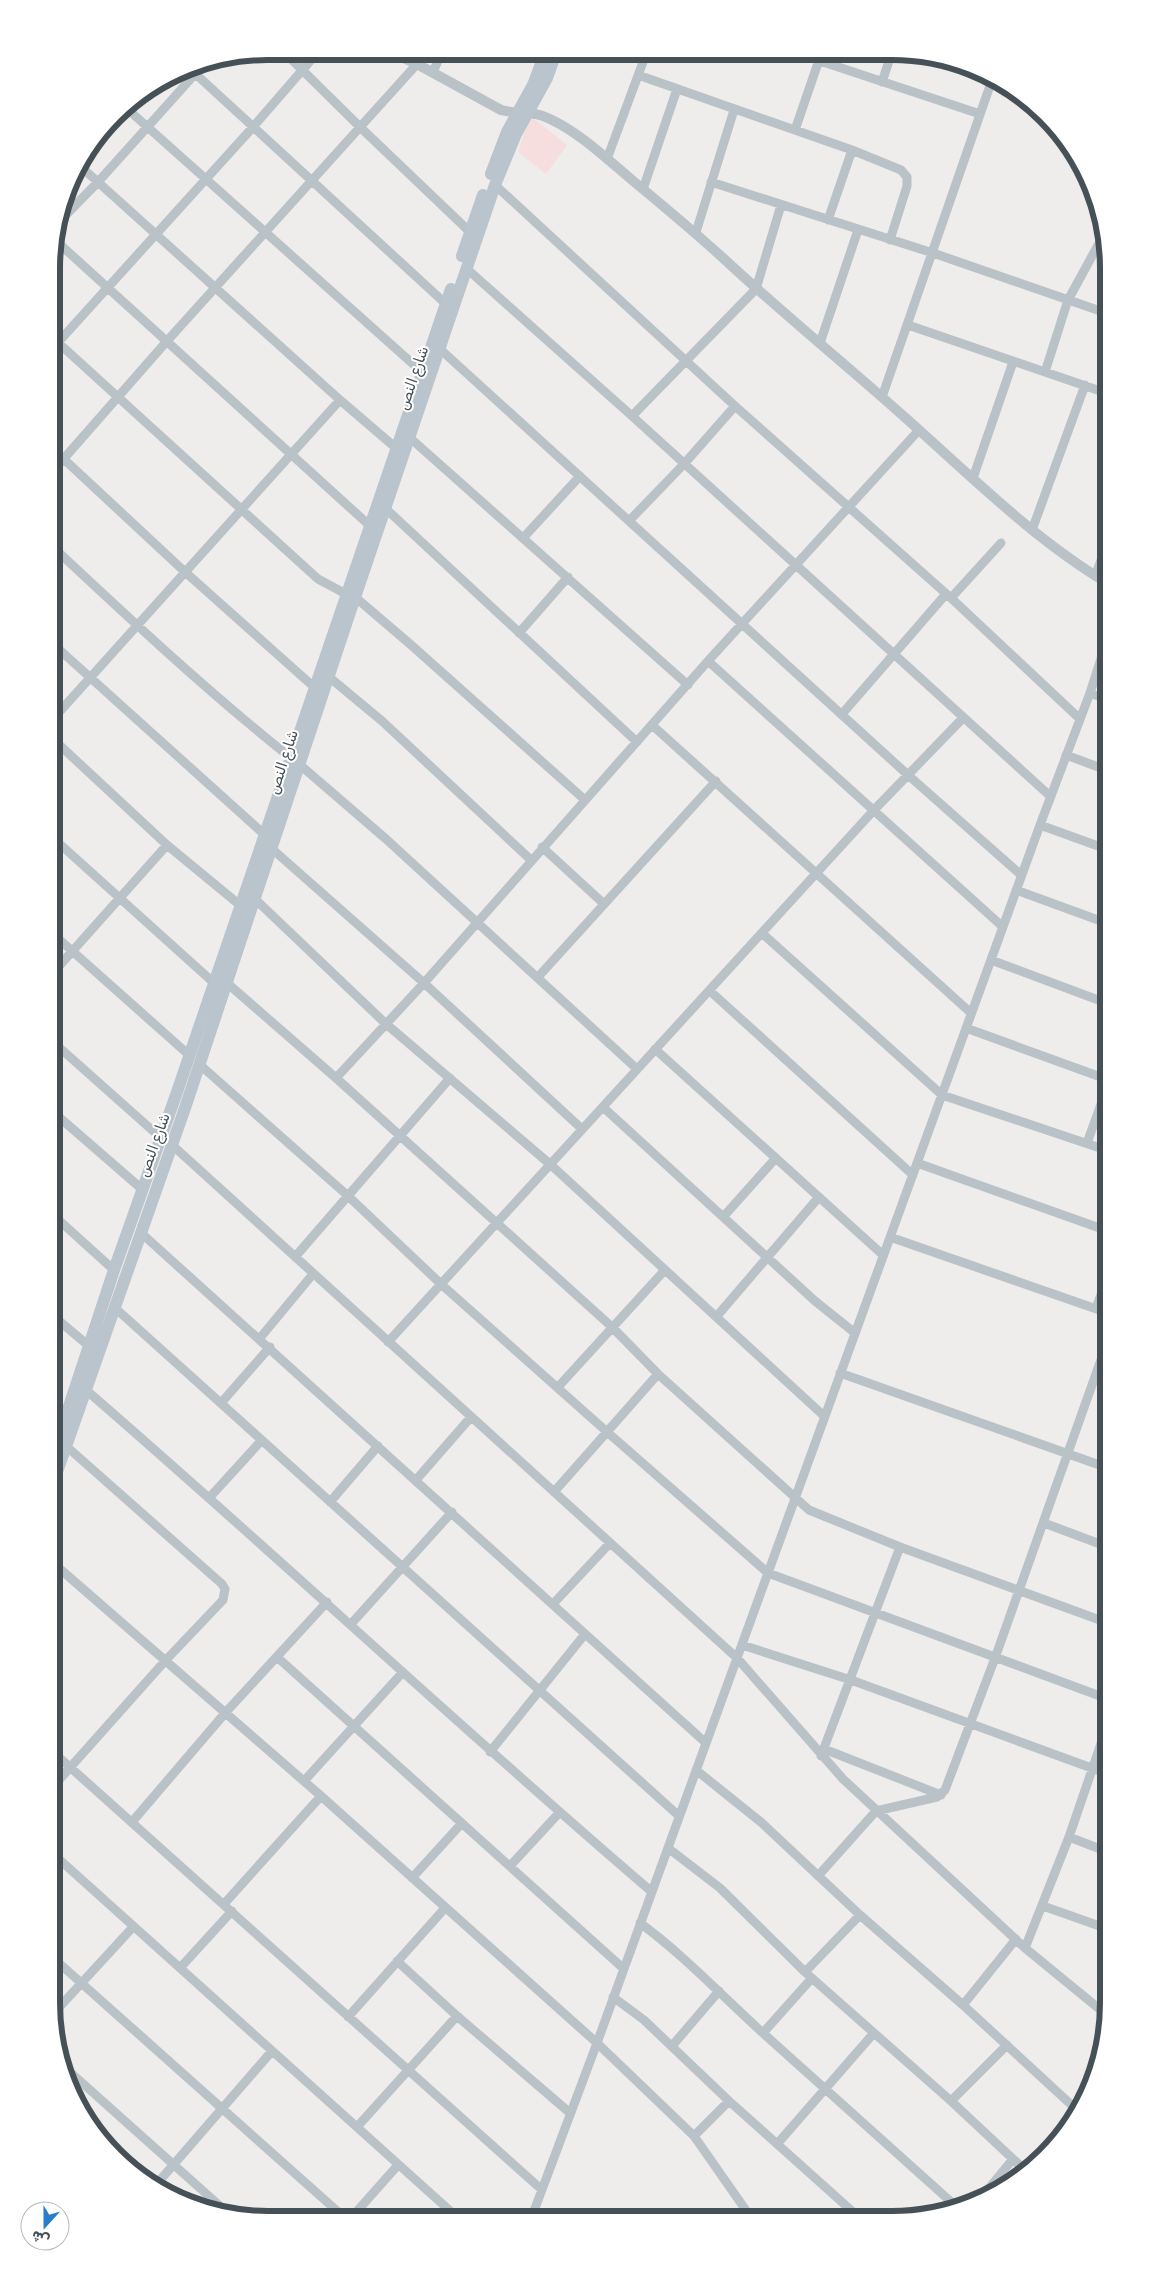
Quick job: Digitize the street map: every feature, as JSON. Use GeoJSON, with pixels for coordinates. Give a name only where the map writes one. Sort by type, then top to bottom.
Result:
{"type":"FeatureCollection","features":[{"type":"Feature","properties":{"kind":"main road","name":"شارع النص"},"geometry":{"type":"LineString","coordinates":[[221,983],[241,906],[265,835],[329,677],[369,525],[470,232],[497,156],[516,114],[533,85],[542,60]]}},
{"type":"Feature","properties":{"kind":"main road","name":"شارع النص"},"geometry":{"type":"LineString","coordinates":[[60,1463],[140,1232],[166,1141],[221,983],[255,899],[271,848],[314,688],[385,508],[495,185],[511,146],[547,78],[553,60]]}},
{"type":"Feature","properties":{"kind":"main road","name":"شارع النص"},"geometry":{"type":"LineString","coordinates":[[60,1434],[142,1190],[166,1141]]}},
{"type":"Feature","properties":{"kind":"street"},"geometry":{"type":"LineString","coordinates":[[293,60],[470,232]]}},
{"type":"Feature","properties":{"kind":"street"},"geometry":{"type":"LineString","coordinates":[[60,338],[253,127],[311,60]]}},
{"type":"Feature","properties":{"kind":"street"},"geometry":{"type":"LineString","coordinates":[[408,60],[433,72],[491,106],[516,114],[530,112],[557,123],[607,159],[696,232],[756,289],[882,397],[1032,530],[1100,579]]}},
{"type":"Feature","properties":{"kind":"street"},"geometry":{"type":"LineString","coordinates":[[433,72],[438,60]]}},
{"type":"Feature","properties":{"kind":"street"},"geometry":{"type":"LineString","coordinates":[[607,159],[644,60]]}},
{"type":"Feature","properties":{"kind":"street"},"geometry":{"type":"LineString","coordinates":[[795,130],[819,60],[980,114]]}},
{"type":"Feature","properties":{"kind":"street"},"geometry":{"type":"LineString","coordinates":[[882,82],[889,60]]}},
{"type":"Feature","properties":{"kind":"street"},"geometry":{"type":"LineString","coordinates":[[60,463],[264,232],[417,64]]}},
{"type":"Feature","properties":{"kind":"street"},"geometry":{"type":"LineString","coordinates":[[67,214],[98,182],[195,73]]}},
{"type":"Feature","properties":{"kind":"street"},"geometry":{"type":"LineString","coordinates":[[195,73],[446,304]]}},
{"type":"Feature","properties":{"kind":"street"},"geometry":{"type":"LineString","coordinates":[[638,75],[852,150],[901,170],[907,177],[906,186],[890,240]]}},
{"type":"Feature","properties":{"kind":"street"},"geometry":{"type":"LineString","coordinates":[[882,397],[990,85]]}},
{"type":"Feature","properties":{"kind":"street"},"geometry":{"type":"LineString","coordinates":[[643,189],[677,89]]}},
{"type":"Feature","properties":{"kind":"street"},"geometry":{"type":"LineString","coordinates":[[696,232],[734,110]]}},
{"type":"Feature","properties":{"kind":"street"},"geometry":{"type":"LineString","coordinates":[[131,112],[422,372]]}},
{"type":"Feature","properties":{"kind":"street"},"geometry":{"type":"LineString","coordinates":[[828,220],[852,150]]}},
{"type":"Feature","properties":{"kind":"street"},"geometry":{"type":"LineString","coordinates":[[85,170],[396,448]]}},
{"type":"Feature","properties":{"kind":"street"},"geometry":{"type":"LineString","coordinates":[[711,182],[933,253],[1100,311]]}},
{"type":"Feature","properties":{"kind":"street"},"geometry":{"type":"LineString","coordinates":[[495,185],[734,406],[948,596],[1080,719]]}},
{"type":"Feature","properties":{"kind":"street"},"geometry":{"type":"LineString","coordinates":[[632,416],[756,289],[781,205]]}},
{"type":"Feature","properties":{"kind":"street"},"geometry":{"type":"LineString","coordinates":[[820,343],[858,230]]}},
{"type":"Feature","properties":{"kind":"street"},"geometry":{"type":"LineString","coordinates":[[1045,372],[1068,300],[1098,244]]}},
{"type":"Feature","properties":{"kind":"street"},"geometry":{"type":"LineString","coordinates":[[61,245],[292,453],[369,525]]}},
{"type":"Feature","properties":{"kind":"street"},"geometry":{"type":"LineString","coordinates":[[467,269],[632,416],[1050,796]]}},
{"type":"Feature","properties":{"kind":"street"},"geometry":{"type":"LineString","coordinates":[[908,325],[1100,390]]}},
{"type":"Feature","properties":{"kind":"street"},"geometry":{"type":"LineString","coordinates":[[60,347],[118,396],[318,580],[350,596],[410,644],[585,800]]}},
{"type":"Feature","properties":{"kind":"street"},"geometry":{"type":"LineString","coordinates":[[440,350],[908,775],[1021,875]]}},
{"type":"Feature","properties":{"kind":"street"},"geometry":{"type":"LineString","coordinates":[[973,478],[1013,362]]}},
{"type":"Feature","properties":{"kind":"street"},"geometry":{"type":"LineString","coordinates":[[1032,530],[1086,385]]}},
{"type":"Feature","properties":{"kind":"street"},"geometry":{"type":"LineString","coordinates":[[60,711],[184,571],[340,400]]}},
{"type":"Feature","properties":{"kind":"street"},"geometry":{"type":"LineString","coordinates":[[629,521],[684,464],[734,406]]}},
{"type":"Feature","properties":{"kind":"street"},"geometry":{"type":"LineString","coordinates":[[336,1078],[424,982],[708,661],[919,430]]}},
{"type":"Feature","properties":{"kind":"street"},"geometry":{"type":"LineString","coordinates":[[409,437],[688,685]]}},
{"type":"Feature","properties":{"kind":"street"},"geometry":{"type":"LineString","coordinates":[[60,455],[184,571],[314,688]]}},
{"type":"Feature","properties":{"kind":"street"},"geometry":{"type":"LineString","coordinates":[[524,538],[580,476]]}},
{"type":"Feature","properties":{"kind":"street"},"geometry":{"type":"LineString","coordinates":[[385,508],[637,742]]}},
{"type":"Feature","properties":{"kind":"street"},"geometry":{"type":"LineString","coordinates":[[842,714],[894,653],[1001,543]]}},
{"type":"Feature","properties":{"kind":"street"},"geometry":{"type":"LineString","coordinates":[[60,554],[136,626],[295,761],[538,977],[637,1070]]}},
{"type":"Feature","properties":{"kind":"street"},"geometry":{"type":"LineString","coordinates":[[1095,576],[1100,563]]}},
{"type":"Feature","properties":{"kind":"street"},"geometry":{"type":"LineString","coordinates":[[519,633],[568,577]]}},
{"type":"Feature","properties":{"kind":"street"},"geometry":{"type":"LineString","coordinates":[[60,650],[265,835]]}},
{"type":"Feature","properties":{"kind":"street"},"geometry":{"type":"LineString","coordinates":[[708,661],[1003,926]]}},
{"type":"Feature","properties":{"kind":"street"},"geometry":{"type":"LineString","coordinates":[[534,2211],[614,1997],[1100,662]]}},
{"type":"Feature","properties":{"kind":"street"},"geometry":{"type":"LineString","coordinates":[[329,677],[382,721],[530,860]]}},
{"type":"Feature","properties":{"kind":"street"},"geometry":{"type":"LineString","coordinates":[[1090,693],[1100,697]]}},
{"type":"Feature","properties":{"kind":"street"},"geometry":{"type":"LineString","coordinates":[[388,1342],[582,1129],[604,1108],[655,1049],[763,934],[874,810],[962,718]]}},
{"type":"Feature","properties":{"kind":"street"},"geometry":{"type":"LineString","coordinates":[[652,725],[971,1013]]}},
{"type":"Feature","properties":{"kind":"street"},"geometry":{"type":"LineString","coordinates":[[60,747],[167,845],[241,906]]}},
{"type":"Feature","properties":{"kind":"street"},"geometry":{"type":"LineString","coordinates":[[1066,755],[1100,768]]}},
{"type":"Feature","properties":{"kind":"street"},"geometry":{"type":"LineString","coordinates":[[538,977],[603,903],[716,782]]}},
{"type":"Feature","properties":{"kind":"street"},"geometry":{"type":"LineString","coordinates":[[1040,825],[1100,847]]}},
{"type":"Feature","properties":{"kind":"street"},"geometry":{"type":"LineString","coordinates":[[60,844],[119,898],[336,1078],[612,1327],[658,1374],[794,1499],[819,1516],[1100,1619]]}},
{"type":"Feature","properties":{"kind":"street"},"geometry":{"type":"LineString","coordinates":[[60,965],[167,845]]}},
{"type":"Feature","properties":{"kind":"street"},"geometry":{"type":"LineString","coordinates":[[542,847],[603,903]]}},
{"type":"Feature","properties":{"kind":"street"},"geometry":{"type":"LineString","coordinates":[[271,848],[424,982],[582,1129]]}},
{"type":"Feature","properties":{"kind":"street"},"geometry":{"type":"LineString","coordinates":[[1016,890],[1100,921]]}},
{"type":"Feature","properties":{"kind":"street"},"geometry":{"type":"LineString","coordinates":[[255,899],[385,1023],[550,1166],[664,1271],[717,1316],[824,1416]]}},
{"type":"Feature","properties":{"kind":"street"},"geometry":{"type":"LineString","coordinates":[[763,934],[942,1095],[1100,1148]]}},
{"type":"Feature","properties":{"kind":"street"},"geometry":{"type":"LineString","coordinates":[[60,940],[347,1195],[442,1284],[606,1431],[768,1572],[1100,1696]]}},
{"type":"Feature","properties":{"kind":"street"},"geometry":{"type":"LineString","coordinates":[[991,960],[1100,1001]]}},
{"type":"Feature","properties":{"kind":"street"},"geometry":{"type":"LineString","coordinates":[[710,991],[913,1175]]}},
{"type":"Feature","properties":{"kind":"street"},"geometry":{"type":"LineString","coordinates":[[966,1028],[1100,1078]]}},
{"type":"Feature","properties":{"kind":"street"},"geometry":{"type":"LineString","coordinates":[[60,1048],[295,1257],[737,1658],[876,1811],[1025,1948],[1100,2009]]}},
{"type":"Feature","properties":{"kind":"street"},"geometry":{"type":"LineString","coordinates":[[655,1049],[883,1255]]}},
{"type":"Feature","properties":{"kind":"street"},"geometry":{"type":"LineString","coordinates":[[295,1257],[450,1078]]}},
{"type":"Feature","properties":{"kind":"street"},"geometry":{"type":"LineString","coordinates":[[1088,1143],[1100,1106]]}},
{"type":"Feature","properties":{"kind":"street"},"geometry":{"type":"LineString","coordinates":[[604,1108],[815,1301],[855,1333]]}},
{"type":"Feature","properties":{"kind":"street"},"geometry":{"type":"LineString","coordinates":[[60,1118],[142,1190]]}},
{"type":"Feature","properties":{"kind":"street"},"geometry":{"type":"LineString","coordinates":[[724,1216],[775,1159]]}},
{"type":"Feature","properties":{"kind":"street"},"geometry":{"type":"LineString","coordinates":[[917,1163],[1100,1228]]}},
{"type":"Feature","properties":{"kind":"street"},"geometry":{"type":"LineString","coordinates":[[717,1316],[819,1197]]}},
{"type":"Feature","properties":{"kind":"street"},"geometry":{"type":"LineString","coordinates":[[60,1221],[114,1270]]}},
{"type":"Feature","properties":{"kind":"street"},"geometry":{"type":"LineString","coordinates":[[140,1232],[270,1347],[706,1742]]}},
{"type":"Feature","properties":{"kind":"street"},"geometry":{"type":"LineString","coordinates":[[890,1237],[1100,1310]]}},
{"type":"Feature","properties":{"kind":"street"},"geometry":{"type":"LineString","coordinates":[[558,1387],[664,1271]]}},
{"type":"Feature","properties":{"kind":"street"},"geometry":{"type":"LineString","coordinates":[[260,1338],[313,1274]]}},
{"type":"Feature","properties":{"kind":"street"},"geometry":{"type":"LineString","coordinates":[[1096,1308],[1100,1297]]}},
{"type":"Feature","properties":{"kind":"street"},"geometry":{"type":"LineString","coordinates":[[114,1307],[679,1816]]}},
{"type":"Feature","properties":{"kind":"street"},"geometry":{"type":"LineString","coordinates":[[60,1322],[89,1346]]}},
{"type":"Feature","properties":{"kind":"street"},"geometry":{"type":"LineString","coordinates":[[221,1403],[270,1347]]}},
{"type":"Feature","properties":{"kind":"street"},"geometry":{"type":"LineString","coordinates":[[818,1876],[876,1811],[941,1795],[945,1790],[1044,1523],[1100,1363]]}},
{"type":"Feature","properties":{"kind":"street"},"geometry":{"type":"LineString","coordinates":[[840,1373],[1100,1465]]}},
{"type":"Feature","properties":{"kind":"street"},"geometry":{"type":"LineString","coordinates":[[554,1492],[658,1374]]}},
{"type":"Feature","properties":{"kind":"street"},"geometry":{"type":"LineString","coordinates":[[86,1390],[210,1497],[490,1752],[652,1892]]}},
{"type":"Feature","properties":{"kind":"street"},"geometry":{"type":"LineString","coordinates":[[416,1480],[471,1417]]}},
{"type":"Feature","properties":{"kind":"street"},"geometry":{"type":"LineString","coordinates":[[210,1497],[261,1441]]}},
{"type":"Feature","properties":{"kind":"street"},"geometry":{"type":"LineString","coordinates":[[60,1779],[165,1661],[223,1600],[225,1589],[222,1584],[66,1446]]}},
{"type":"Feature","properties":{"kind":"street"},"geometry":{"type":"LineString","coordinates":[[330,1502],[378,1446]]}},
{"type":"Feature","properties":{"kind":"street"},"geometry":{"type":"LineString","coordinates":[[351,1624],[452,1512]]}},
{"type":"Feature","properties":{"kind":"street"},"geometry":{"type":"LineString","coordinates":[[1044,1523],[1100,1544]]}},
{"type":"Feature","properties":{"kind":"street"},"geometry":{"type":"LineString","coordinates":[[552,1604],[610,1543]]}},
{"type":"Feature","properties":{"kind":"street"},"geometry":{"type":"LineString","coordinates":[[823,1753],[900,1547]]}},
{"type":"Feature","properties":{"kind":"street"},"geometry":{"type":"LineString","coordinates":[[60,1569],[226,1712],[597,2043],[694,2136],[746,2211]]}},
{"type":"Feature","properties":{"kind":"street"},"geometry":{"type":"LineString","coordinates":[[132,1822],[226,1712],[327,1602]]}},
{"type":"Feature","properties":{"kind":"street"},"geometry":{"type":"LineString","coordinates":[[490,1752],[585,1634]]}},
{"type":"Feature","properties":{"kind":"street"},"geometry":{"type":"LineString","coordinates":[[742,1645],[851,1680],[1100,1771]]}},
{"type":"Feature","properties":{"kind":"street"},"geometry":{"type":"LineString","coordinates":[[276,1657],[624,1969]]}},
{"type":"Feature","properties":{"kind":"street"},"geometry":{"type":"LineString","coordinates":[[304,1781],[403,1672]]}},
{"type":"Feature","properties":{"kind":"street"},"geometry":{"type":"LineString","coordinates":[[1025,1948],[1069,1837],[1100,1746]]}},
{"type":"Feature","properties":{"kind":"street"},"geometry":{"type":"LineString","coordinates":[[823,1753],[941,1795]]}},
{"type":"Feature","properties":{"kind":"street"},"geometry":{"type":"LineString","coordinates":[[60,1758],[232,1911],[407,2071],[541,2189]]}},
{"type":"Feature","properties":{"kind":"street"},"geometry":{"type":"LineString","coordinates":[[696,1770],[762,1823],[860,1915],[963,2005],[1073,2106]]}},
{"type":"Feature","properties":{"kind":"street"},"geometry":{"type":"LineString","coordinates":[[224,1904],[321,1796]]}},
{"type":"Feature","properties":{"kind":"street"},"geometry":{"type":"LineString","coordinates":[[510,1866],[559,1812]]}},
{"type":"Feature","properties":{"kind":"street"},"geometry":{"type":"LineString","coordinates":[[412,1878],[462,1823]]}},
{"type":"Feature","properties":{"kind":"street"},"geometry":{"type":"LineString","coordinates":[[1069,1837],[1100,1849]]}},
{"type":"Feature","properties":{"kind":"street"},"geometry":{"type":"LineString","coordinates":[[668,1848],[727,1895],[808,1975],[952,2101],[1021,2166]]}},
{"type":"Feature","properties":{"kind":"street"},"geometry":{"type":"LineString","coordinates":[[60,1860],[450,2211]]}},
{"type":"Feature","properties":{"kind":"street"},"geometry":{"type":"LineString","coordinates":[[1042,1906],[1100,1926]]}},
{"type":"Feature","properties":{"kind":"street"},"geometry":{"type":"LineString","coordinates":[[348,2017],[445,1908]]}},
{"type":"Feature","properties":{"kind":"street"},"geometry":{"type":"LineString","coordinates":[[180,1968],[232,1911]]}},
{"type":"Feature","properties":{"kind":"street"},"geometry":{"type":"LineString","coordinates":[[763,2033],[808,1975],[860,1915]]}},
{"type":"Feature","properties":{"kind":"street"},"geometry":{"type":"LineString","coordinates":[[640,1923],[660,1938],[720,1991],[763,2033],[952,2202]]}},
{"type":"Feature","properties":{"kind":"street"},"geometry":{"type":"LineString","coordinates":[[60,2007],[133,1927]]}},
{"type":"Feature","properties":{"kind":"street"},"geometry":{"type":"LineString","coordinates":[[963,2005],[1016,1939]]}},
{"type":"Feature","properties":{"kind":"street"},"geometry":{"type":"LineString","coordinates":[[398,1961],[457,2016],[570,2114]]}},
{"type":"Feature","properties":{"kind":"street"},"geometry":{"type":"LineString","coordinates":[[60,1964],[337,2211]]}},
{"type":"Feature","properties":{"kind":"street"},"geometry":{"type":"LineString","coordinates":[[672,2046],[720,1991]]}},
{"type":"Feature","properties":{"kind":"street"},"geometry":{"type":"LineString","coordinates":[[614,1997],[672,2046],[849,2211]]}},
{"type":"Feature","properties":{"kind":"street"},"geometry":{"type":"LineString","coordinates":[[356,2127],[457,2016]]}},
{"type":"Feature","properties":{"kind":"street"},"geometry":{"type":"LineString","coordinates":[[778,2143],[874,2034]]}},
{"type":"Feature","properties":{"kind":"street"},"geometry":{"type":"LineString","coordinates":[[952,2101],[1007,2045]]}},
{"type":"Feature","properties":{"kind":"street"},"geometry":{"type":"LineString","coordinates":[[160,2180],[272,2051]]}},
{"type":"Feature","properties":{"kind":"street"},"geometry":{"type":"LineString","coordinates":[[73,2074],[219,2205]]}},
{"type":"Feature","properties":{"kind":"street"},"geometry":{"type":"LineString","coordinates":[[694,2136],[729,2101]]}},
{"type":"Feature","properties":{"kind":"street"},"geometry":{"type":"LineString","coordinates":[[991,2186],[1013,2159]]}},
{"type":"Feature","properties":{"kind":"street"},"geometry":{"type":"LineString","coordinates":[[357,2211],[398,2165]]}},
{"type":"Feature","properties":{"kind":"shaded area"},"geometry":{"type":"Polygon","coordinates":[[[529,119],[534,119],[567,145],[546,174],[518,152],[529,119]]]}}]}
